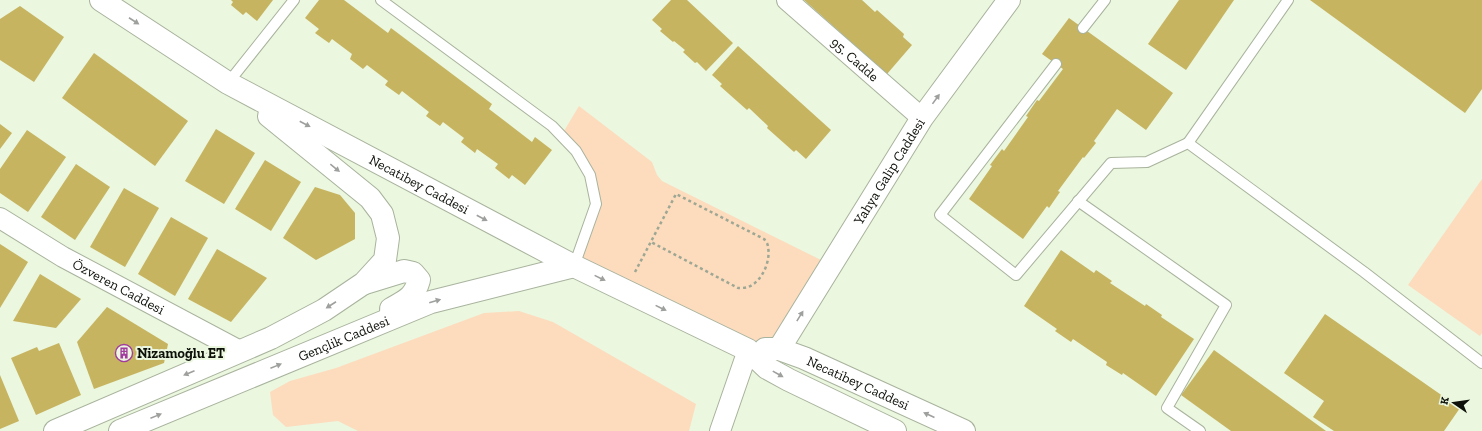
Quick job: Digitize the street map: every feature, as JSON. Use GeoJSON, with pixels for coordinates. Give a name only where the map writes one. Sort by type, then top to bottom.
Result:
{"type":"FeatureCollection","features":[{"type":"Feature","properties":{"kind":"main road","name":"Necatibey Caddesi"},"geometry":{"type":"LineString","coordinates":[[101,0],[228,82],[574,266],[748,350],[768,368],[784,377],[895,431]]}},
{"type":"Feature","properties":{"kind":"main road","name":"Yahya Galip Caddesi"},"geometry":{"type":"LineString","coordinates":[[779,349],[922,118],[1009,0]]}},
{"type":"Feature","properties":{"kind":"main road"},"geometry":{"type":"LineString","coordinates":[[55,431],[271,338],[324,310],[364,283],[385,260],[388,238],[382,214],[370,198],[228,82]]}},
{"type":"Feature","properties":{"kind":"main road","name":"Gençlik Caddesi"},"geometry":{"type":"LineString","coordinates":[[120,431],[431,302],[574,266]]}},
{"type":"Feature","properties":{"kind":"main road"},"geometry":{"type":"LineString","coordinates":[[336,341],[408,298],[416,290],[419,280],[413,273],[404,271],[364,283]]}},
{"type":"Feature","properties":{"kind":"main road","name":"Necatibey Caddesi"},"geometry":{"type":"LineString","coordinates":[[748,350],[779,349],[804,358],[964,431]]}},
{"type":"Feature","properties":{"kind":"street","name":"95. Cadde"},"geometry":{"type":"LineString","coordinates":[[787,0],[922,118]]}},
{"type":"Feature","properties":{"kind":"street","name":"Özveren Caddesi"},"geometry":{"type":"LineString","coordinates":[[0,218],[63,257],[240,351]]}},
{"type":"Feature","properties":{"kind":"street"},"geometry":{"type":"LineString","coordinates":[[720,431],[748,350]]}},
{"type":"Feature","properties":{"kind":"lane"},"geometry":{"type":"LineString","coordinates":[[228,82],[294,0]]}},
{"type":"Feature","properties":{"kind":"lane"},"geometry":{"type":"LineString","coordinates":[[380,0],[552,126],[576,151],[590,175],[596,204],[574,266]]}},
{"type":"Feature","properties":{"kind":"lane"},"geometry":{"type":"LineString","coordinates":[[1083,28],[1105,0]]}},
{"type":"Feature","properties":{"kind":"lane"},"geometry":{"type":"LineString","coordinates":[[1056,64],[940,215],[1016,275],[1111,163],[1147,162],[1188,143],[1288,0]]}},
{"type":"Feature","properties":{"kind":"lane"},"geometry":{"type":"LineString","coordinates":[[1188,143],[1364,272],[1482,363]]}},
{"type":"Feature","properties":{"kind":"lane"},"geometry":{"type":"LineString","coordinates":[[1078,202],[1226,305],[1167,408],[1200,431]]}},
{"type":"Feature","properties":{"kind":"path"},"geometry":{"type":"LineString","coordinates":[[626,291],[651,242],[676,194],[764,239],[768,246],[769,255],[767,263],[754,284],[747,287],[738,288],[651,242]]}},
{"type":"Feature","properties":{"kind":"shaded area"},"geometry":{"type":"Polygon","coordinates":[[[579,106],[652,162],[657,175],[662,181],[831,265],[779,349],[748,350],[574,266],[596,204],[590,175],[561,136],[579,106]]]}},
{"type":"Feature","properties":{"kind":"shaded area"},"geometry":{"type":"Polygon","coordinates":[[[1482,179],[1482,333],[1480,336],[1408,285],[1482,179]]]}},
{"type":"Feature","properties":{"kind":"shaded area"},"geometry":{"type":"Polygon","coordinates":[[[519,311],[553,322],[696,404],[689,431],[358,431],[338,421],[286,427],[273,415],[270,392],[290,381],[336,368],[484,313],[519,311]]]}},
{"type":"Feature","properties":{"kind":"building"},"geometry":{"type":"Polygon","coordinates":[[[231,0],[273,0],[257,21],[246,12],[243,15],[231,5],[233,2],[231,0]]]}},
{"type":"Feature","properties":{"kind":"building"},"geometry":{"type":"Polygon","coordinates":[[[319,0],[344,0],[388,33],[391,28],[492,104],[489,109],[532,142],[535,137],[552,150],[525,185],[512,175],[509,179],[495,168],[498,164],[477,149],[475,153],[461,142],[464,138],[443,122],[440,126],[426,116],[429,112],[402,91],[399,95],[385,85],[388,81],[367,65],[363,69],[350,59],[352,54],[332,39],[329,43],[315,33],[319,29],[305,18],[319,0]]]}},
{"type":"Feature","properties":{"kind":"building"},"geometry":{"type":"Polygon","coordinates":[[[671,0],[687,0],[733,43],[706,71],[697,62],[695,63],[683,52],[685,50],[660,31],[662,29],[652,20],[671,0]]]}},
{"type":"Feature","properties":{"kind":"building"},"geometry":{"type":"Polygon","coordinates":[[[804,0],[862,0],[875,12],[877,10],[904,34],[903,37],[912,45],[887,74],[804,0]]]}},
{"type":"Feature","properties":{"kind":"building"},"geometry":{"type":"Polygon","coordinates":[[[1179,0],[1234,0],[1186,70],[1148,44],[1179,0]]]}},
{"type":"Feature","properties":{"kind":"building"},"geometry":{"type":"Polygon","coordinates":[[[1310,0],[1482,0],[1482,89],[1465,113],[1310,0]]]}},
{"type":"Feature","properties":{"kind":"building"},"geometry":{"type":"Polygon","coordinates":[[[20,6],[64,37],[34,82],[0,60],[0,19],[20,6]]]}},
{"type":"Feature","properties":{"kind":"building"},"geometry":{"type":"Polygon","coordinates":[[[1069,18],[1173,93],[1146,130],[1117,109],[1094,141],[1096,143],[1084,158],[1083,157],[1058,191],[1060,192],[1049,208],[1047,206],[1023,239],[969,199],[992,166],[990,165],[1002,149],[1004,151],[1028,117],[1026,116],[1037,100],[1039,101],[1063,69],[1042,54],[1069,18]]]}},
{"type":"Feature","properties":{"kind":"building"},"geometry":{"type":"Polygon","coordinates":[[[738,46],[831,130],[806,159],[796,150],[794,152],[767,128],[768,126],[749,108],[747,110],[720,86],[722,84],[712,75],[738,46]]]}},
{"type":"Feature","properties":{"kind":"building"},"geometry":{"type":"Polygon","coordinates":[[[94,53],[188,121],[155,166],[62,98],[94,53]]]}},
{"type":"Feature","properties":{"kind":"building"},"geometry":{"type":"Polygon","coordinates":[[[0,124],[12,133],[0,149],[0,124]]]}},
{"type":"Feature","properties":{"kind":"building"},"geometry":{"type":"Polygon","coordinates":[[[216,129],[255,153],[224,204],[185,181],[216,129]]]}},
{"type":"Feature","properties":{"kind":"building"},"geometry":{"type":"Polygon","coordinates":[[[27,130],[66,157],[28,212],[0,193],[0,169],[27,130]]]}},
{"type":"Feature","properties":{"kind":"building"},"geometry":{"type":"Polygon","coordinates":[[[265,160],[301,182],[271,231],[235,209],[265,160]]]}},
{"type":"Feature","properties":{"kind":"building"},"geometry":{"type":"Polygon","coordinates":[[[76,164],[110,187],[75,240],[41,217],[76,164]]]}},
{"type":"Feature","properties":{"kind":"building"},"geometry":{"type":"Polygon","coordinates":[[[315,187],[340,195],[355,213],[355,239],[316,260],[283,238],[315,187]]]}},
{"type":"Feature","properties":{"kind":"building"},"geometry":{"type":"Polygon","coordinates":[[[124,188],[159,208],[125,267],[90,247],[124,188]]]}},
{"type":"Feature","properties":{"kind":"building"},"geometry":{"type":"Polygon","coordinates":[[[171,217],[208,238],[175,296],[138,274],[171,217]]]}},
{"type":"Feature","properties":{"kind":"building"},"geometry":{"type":"Polygon","coordinates":[[[0,244],[28,262],[0,308],[0,244]]]}},
{"type":"Feature","properties":{"kind":"building"},"geometry":{"type":"Polygon","coordinates":[[[217,249],[267,278],[231,322],[188,299],[217,249]]]}},
{"type":"Feature","properties":{"kind":"building"},"geometry":{"type":"Polygon","coordinates":[[[1061,250],[1094,273],[1096,270],[1112,281],[1110,283],[1145,306],[1146,304],[1162,315],[1161,317],[1194,339],[1156,396],[1123,373],[1122,375],[1106,365],[1107,362],[1073,339],[1071,342],[1055,331],[1057,329],[1024,306],[1061,250]]]}},
{"type":"Feature","properties":{"kind":"building"},"geometry":{"type":"Polygon","coordinates":[[[40,274],[81,299],[56,328],[13,321],[40,274]]]}},
{"type":"Feature","properties":{"kind":"building","name":"Nizamoğlu ET"},"geometry":{"type":"Polygon","coordinates":[[[107,307],[168,344],[164,363],[94,389],[77,342],[107,307]]]}},
{"type":"Feature","properties":{"kind":"building"},"geometry":{"type":"Polygon","coordinates":[[[1325,314],[1460,408],[1444,431],[1334,431],[1313,417],[1324,401],[1284,373],[1325,314]]]}},
{"type":"Feature","properties":{"kind":"building"},"geometry":{"type":"Polygon","coordinates":[[[59,343],[81,395],[36,415],[11,358],[37,347],[39,351],[59,343]]]}},
{"type":"Feature","properties":{"kind":"building"},"geometry":{"type":"Polygon","coordinates":[[[1214,350],[1326,431],[1231,431],[1181,395],[1214,350]]]}},
{"type":"Feature","properties":{"kind":"building"},"geometry":{"type":"Polygon","coordinates":[[[0,375],[19,421],[0,429],[0,375]]]}},
{"type":"Feature","properties":{"kind":"place","name":"Nizamoğlu ET"},"geometry":{"type":"Point","coordinates":[124,353]}}]}
